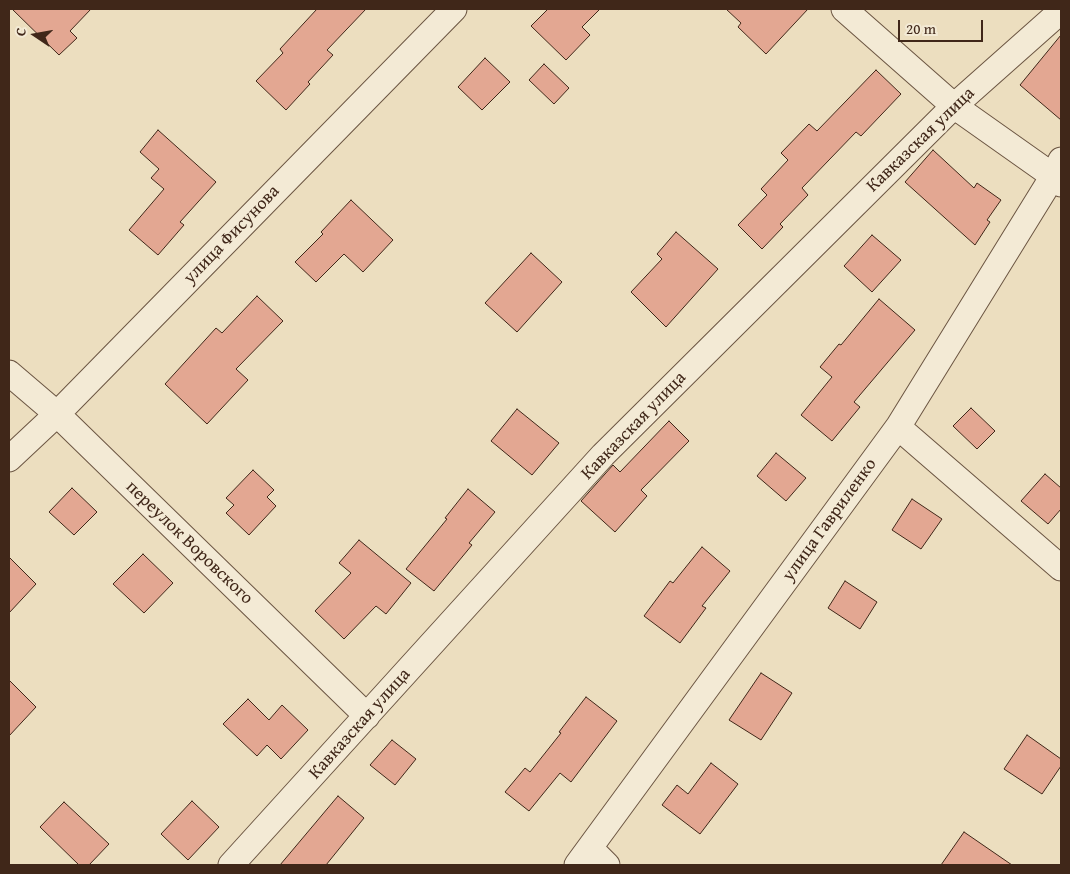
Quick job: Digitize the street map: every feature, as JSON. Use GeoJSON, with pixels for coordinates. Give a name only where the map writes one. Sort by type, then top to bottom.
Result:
{"type":"FeatureCollection","features":[{"type":"Feature","properties":{"kind":"street","name":"улица Фисунова"},"geometry":{"type":"LineString","coordinates":[[9,459],[57,414],[454,9]]}},
{"type":"Feature","properties":{"kind":"street"},"geometry":{"type":"LineString","coordinates":[[844,9],[954,106],[1059,174]]}},
{"type":"Feature","properties":{"kind":"street","name":"Кавказская улица"},"geometry":{"type":"LineString","coordinates":[[231,865],[603,455],[954,106],[1061,11]]}},
{"type":"Feature","properties":{"kind":"street","name":"улица Гавриленко"},"geometry":{"type":"LineString","coordinates":[[591,860],[898,427],[1059,174]]}},
{"type":"Feature","properties":{"kind":"street","name":"переулок Воровского"},"geometry":{"type":"LineString","coordinates":[[9,373],[57,414],[367,716]]}},
{"type":"Feature","properties":{"kind":"street"},"geometry":{"type":"LineString","coordinates":[[898,427],[1061,568]]}},
{"type":"Feature","properties":{"kind":"building"},"geometry":{"type":"Polygon","coordinates":[[[12,9],[91,9],[70,31],[77,38],[59,55],[12,9]]]}},
{"type":"Feature","properties":{"kind":"building"},"geometry":{"type":"Polygon","coordinates":[[[317,9],[366,9],[327,50],[333,55],[286,110],[256,81],[283,53],[280,49],[317,9]]]}},
{"type":"Feature","properties":{"kind":"building"},"geometry":{"type":"Polygon","coordinates":[[[548,9],[600,9],[582,27],[590,35],[566,60],[531,26],[548,9]]]}},
{"type":"Feature","properties":{"kind":"building"},"geometry":{"type":"Polygon","coordinates":[[[726,9],[808,9],[766,54],[738,27],[741,23],[726,9]]]}},
{"type":"Feature","properties":{"kind":"building"},"geometry":{"type":"Polygon","coordinates":[[[1061,35],[1061,120],[1020,85],[1061,35]]]}},
{"type":"Feature","properties":{"kind":"building"},"geometry":{"type":"Polygon","coordinates":[[[485,58],[510,82],[482,110],[458,87],[485,58]]]}},
{"type":"Feature","properties":{"kind":"building"},"geometry":{"type":"Polygon","coordinates":[[[544,64],[569,88],[554,104],[529,80],[544,64]]]}},
{"type":"Feature","properties":{"kind":"building"},"geometry":{"type":"Polygon","coordinates":[[[876,70],[901,94],[861,136],[856,132],[802,188],[808,195],[780,224],[783,227],[762,249],[738,225],[767,195],[761,189],[788,160],[781,153],[809,124],[817,131],[876,70]]]}},
{"type":"Feature","properties":{"kind":"building"},"geometry":{"type":"Polygon","coordinates":[[[158,130],[216,182],[180,222],[184,225],[158,255],[129,230],[164,189],[151,178],[159,169],[140,152],[158,130]]]}},
{"type":"Feature","properties":{"kind":"building"},"geometry":{"type":"Polygon","coordinates":[[[933,150],[974,188],[977,183],[1001,200],[987,220],[990,222],[975,245],[905,182],[933,150]]]}},
{"type":"Feature","properties":{"kind":"building"},"geometry":{"type":"Polygon","coordinates":[[[351,200],[393,240],[363,272],[344,254],[316,282],[295,262],[323,234],[321,232],[351,200]]]}},
{"type":"Feature","properties":{"kind":"building"},"geometry":{"type":"Polygon","coordinates":[[[676,232],[718,269],[666,327],[631,292],[662,259],[657,254],[676,232]]]}},
{"type":"Feature","properties":{"kind":"building"},"geometry":{"type":"Polygon","coordinates":[[[872,235],[901,260],[872,292],[844,266],[872,235]]]}},
{"type":"Feature","properties":{"kind":"building"},"geometry":{"type":"Polygon","coordinates":[[[531,253],[562,282],[517,332],[485,303],[531,253]]]}},
{"type":"Feature","properties":{"kind":"building"},"geometry":{"type":"Polygon","coordinates":[[[257,296],[283,321],[236,369],[248,380],[207,424],[165,384],[216,328],[222,333],[257,296]]]}},
{"type":"Feature","properties":{"kind":"building"},"geometry":{"type":"Polygon","coordinates":[[[879,299],[915,330],[854,402],[860,407],[832,441],[801,415],[832,377],[820,367],[879,299]]]}},
{"type":"Feature","properties":{"kind":"building"},"geometry":{"type":"Polygon","coordinates":[[[971,408],[995,431],[977,449],[953,426],[971,408]]]}},
{"type":"Feature","properties":{"kind":"building"},"geometry":{"type":"Polygon","coordinates":[[[517,409],[559,443],[532,475],[491,441],[517,409]]]}},
{"type":"Feature","properties":{"kind":"building"},"geometry":{"type":"Polygon","coordinates":[[[669,421],[689,441],[641,490],[647,496],[615,532],[581,501],[613,465],[620,472],[669,421]]]}},
{"type":"Feature","properties":{"kind":"building"},"geometry":{"type":"Polygon","coordinates":[[[776,453],[806,478],[786,501],[757,476],[776,453]]]}},
{"type":"Feature","properties":{"kind":"building"},"geometry":{"type":"Polygon","coordinates":[[[253,470],[274,490],[267,497],[276,506],[249,535],[226,513],[234,505],[226,498],[253,470]]]}},
{"type":"Feature","properties":{"kind":"building"},"geometry":{"type":"Polygon","coordinates":[[[1045,474],[1061,488],[1061,509],[1048,524],[1021,501],[1045,474]]]}},
{"type":"Feature","properties":{"kind":"building"},"geometry":{"type":"Polygon","coordinates":[[[72,488],[97,512],[74,535],[49,512],[72,488]]]}},
{"type":"Feature","properties":{"kind":"building"},"geometry":{"type":"Polygon","coordinates":[[[468,489],[495,512],[469,543],[472,545],[434,591],[406,569],[447,519],[445,518],[468,489]]]}},
{"type":"Feature","properties":{"kind":"building"},"geometry":{"type":"Polygon","coordinates":[[[912,499],[942,519],[921,549],[892,530],[912,499]]]}},
{"type":"Feature","properties":{"kind":"building"},"geometry":{"type":"Polygon","coordinates":[[[359,540],[411,583],[386,614],[376,606],[344,639],[315,611],[351,573],[339,563],[359,540]]]}},
{"type":"Feature","properties":{"kind":"building"},"geometry":{"type":"Polygon","coordinates":[[[702,547],[730,571],[702,606],[706,608],[680,643],[644,616],[670,581],[673,583],[702,547]]]}},
{"type":"Feature","properties":{"kind":"building"},"geometry":{"type":"Polygon","coordinates":[[[143,554],[173,583],[144,613],[113,584],[143,554]]]}},
{"type":"Feature","properties":{"kind":"building"},"geometry":{"type":"Polygon","coordinates":[[[9,557],[36,584],[9,613],[9,557]]]}},
{"type":"Feature","properties":{"kind":"building"},"geometry":{"type":"Polygon","coordinates":[[[845,581],[877,602],[860,629],[828,608],[845,581]]]}},
{"type":"Feature","properties":{"kind":"building"},"geometry":{"type":"Polygon","coordinates":[[[761,673],[792,693],[761,740],[729,720],[761,673]]]}},
{"type":"Feature","properties":{"kind":"building"},"geometry":{"type":"Polygon","coordinates":[[[9,680],[36,707],[9,736],[9,680]]]}},
{"type":"Feature","properties":{"kind":"building"},"geometry":{"type":"Polygon","coordinates":[[[586,697],[617,721],[571,782],[560,773],[529,811],[505,792],[525,768],[530,772],[561,733],[559,732],[586,697]]]}},
{"type":"Feature","properties":{"kind":"building"},"geometry":{"type":"Polygon","coordinates":[[[248,699],[269,720],[282,705],[308,730],[281,759],[267,745],[257,756],[223,724],[248,699]]]}},
{"type":"Feature","properties":{"kind":"building"},"geometry":{"type":"Polygon","coordinates":[[[1027,735],[1061,759],[1061,766],[1042,794],[1004,769],[1027,735]]]}},
{"type":"Feature","properties":{"kind":"building"},"geometry":{"type":"Polygon","coordinates":[[[392,740],[416,759],[395,785],[370,765],[392,740]]]}},
{"type":"Feature","properties":{"kind":"building"},"geometry":{"type":"Polygon","coordinates":[[[711,763],[738,784],[700,834],[662,805],[677,785],[688,794],[711,763]]]}},
{"type":"Feature","properties":{"kind":"building"},"geometry":{"type":"Polygon","coordinates":[[[338,796],[364,818],[326,865],[280,865],[338,796]]]}},
{"type":"Feature","properties":{"kind":"building"},"geometry":{"type":"Polygon","coordinates":[[[192,801],[219,827],[188,860],[161,834],[192,801]]]}},
{"type":"Feature","properties":{"kind":"building"},"geometry":{"type":"Polygon","coordinates":[[[64,802],[109,844],[89,865],[79,865],[40,827],[64,802]]]}},
{"type":"Feature","properties":{"kind":"building"},"geometry":{"type":"Polygon","coordinates":[[[964,832],[1012,865],[941,865],[964,832]]]}}]}
